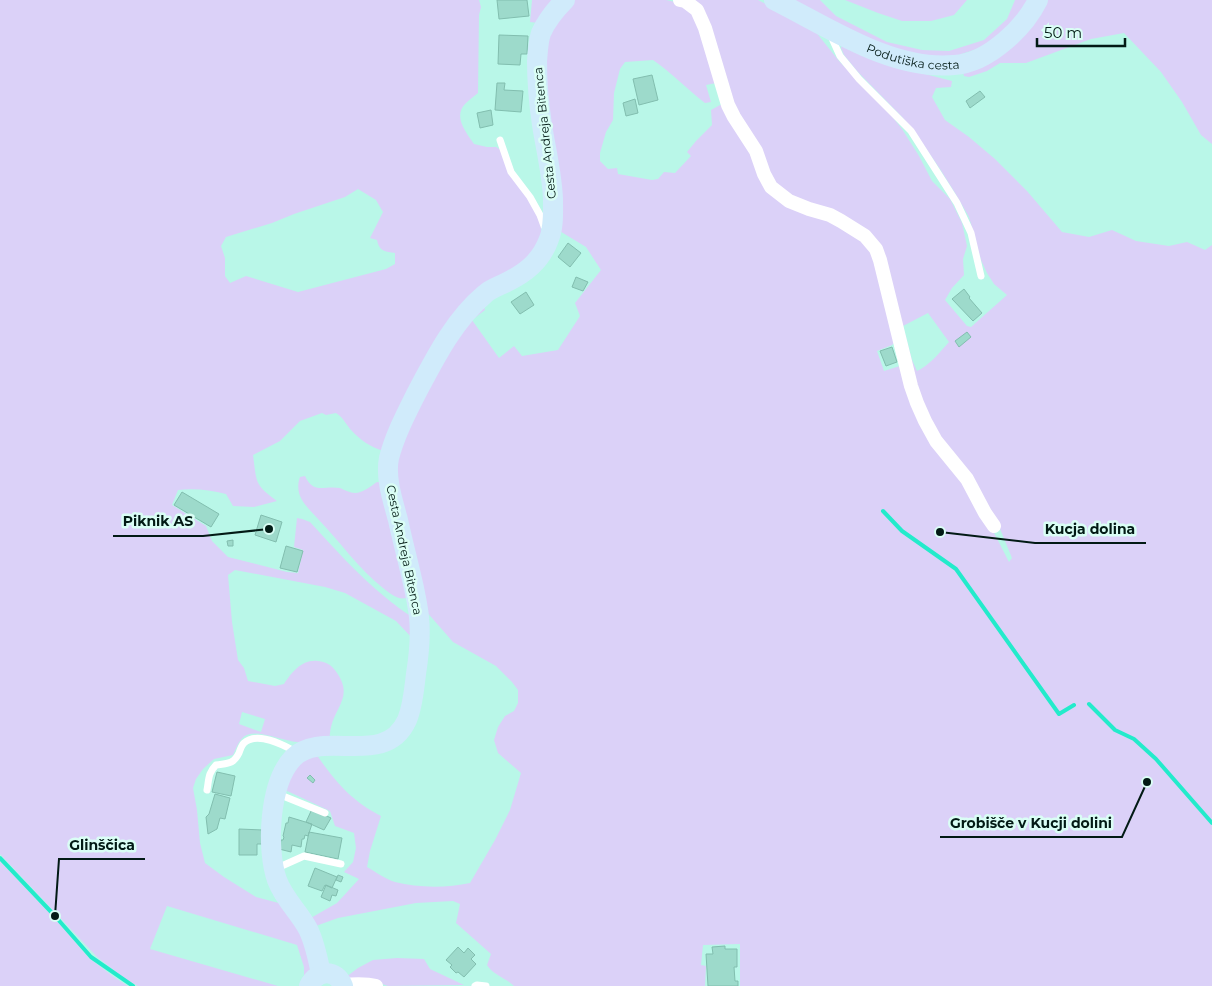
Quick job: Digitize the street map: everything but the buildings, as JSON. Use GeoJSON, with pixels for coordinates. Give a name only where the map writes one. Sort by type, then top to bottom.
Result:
{"type":"FeatureCollection","features":[{"type":"Feature","properties":{"kind":"street","name":"Cesta Andreja Bitenca"},"geometry":{"type":"LineString","coordinates":[[299,753],[328,746],[366,747],[384,742],[398,734],[407,720],[413,698],[420,650],[419,617],[413,582],[390,488],[388,470],[390,457],[405,416],[447,337],[486,292],[524,273],[539,259],[548,243],[553,216],[552,185],[537,80],[538,46],[541,34],[553,11],[565,0]]}},
{"type":"Feature","properties":{"kind":"street"},"geometry":{"type":"LineString","coordinates":[[680,0],[685,1],[697,10],[705,28],[728,105],[756,151],[771,187],[789,201],[841,220],[865,236],[876,250],[917,403],[936,441],[967,479],[994,526]]}},
{"type":"Feature","properties":{"kind":"street","name":"Podutiška cesta"},"geometry":{"type":"LineString","coordinates":[[774,0],[828,29],[889,56],[913,63],[933,66],[956,66],[975,60],[993,51],[1012,35],[1038,0]]}},
{"type":"Feature","properties":{"kind":"street"},"geometry":{"type":"LineString","coordinates":[[299,753],[291,759],[281,775],[275,793],[271,855],[278,882],[308,929],[317,955],[315,980]]}},
{"type":"Feature","properties":{"kind":"street"},"geometry":{"type":"LineString","coordinates":[[315,980],[327,973],[338,978],[342,985],[376,986]]}},
{"type":"Feature","properties":{"kind":"lane"},"geometry":{"type":"LineString","coordinates":[[828,29],[840,56],[859,79],[911,130],[957,203],[971,234],[981,276]]}},
{"type":"Feature","properties":{"kind":"lane"},"geometry":{"type":"LineString","coordinates":[[500,140],[512,172],[530,197],[544,226],[551,234]]}},
{"type":"Feature","properties":{"kind":"lane"},"geometry":{"type":"LineString","coordinates":[[207,790],[209,774],[212,769],[216,765],[234,761],[243,744],[250,740],[280,743],[299,753]]}},
{"type":"Feature","properties":{"kind":"lane"},"geometry":{"type":"LineString","coordinates":[[275,793],[325,813]]}},
{"type":"Feature","properties":{"kind":"lane"},"geometry":{"type":"LineString","coordinates":[[274,870],[304,856],[341,864]]}},
{"type":"Feature","properties":{"kind":"lane"},"geometry":{"type":"LineString","coordinates":[[475,986],[486,986]]}},
{"type":"Feature","properties":{"kind":"shaded area"},"geometry":{"type":"Polygon","coordinates":[[[0,0],[479,0],[481,7],[479,15],[478,93],[465,104],[460,114],[460,119],[474,144],[496,147],[503,151],[539,217],[543,240],[534,257],[485,288],[383,451],[359,437],[336,413],[326,415],[322,413],[300,421],[280,441],[253,455],[255,472],[260,486],[277,501],[254,507],[233,506],[226,494],[214,491],[184,489],[178,490],[172,505],[206,526],[212,541],[228,557],[287,572],[298,573],[303,550],[294,547],[297,518],[310,522],[365,579],[395,605],[413,617],[414,640],[396,621],[345,593],[325,587],[235,570],[228,575],[232,622],[238,660],[244,668],[248,681],[275,686],[284,684],[302,664],[318,661],[327,663],[333,668],[342,681],[344,688],[342,701],[333,720],[329,739],[301,742],[255,733],[247,735],[239,742],[233,755],[214,759],[203,769],[196,779],[193,788],[200,843],[205,863],[256,897],[286,905],[297,923],[316,972],[304,982],[304,967],[297,945],[167,906],[150,949],[278,986],[138,986],[125,979],[97,957],[0,854],[0,0]],[[358,189],[345,197],[226,237],[221,246],[225,258],[225,276],[230,283],[246,276],[298,292],[386,269],[395,264],[395,253],[383,250],[379,247],[377,240],[370,238],[383,212],[376,200],[358,189]],[[242,712],[239,724],[261,732],[265,719],[242,712]]]}},
{"type":"Feature","properties":{"kind":"shaded area"},"geometry":{"type":"Polygon","coordinates":[[[532,0],[557,0],[538,23],[530,22],[532,0]]]}},
{"type":"Feature","properties":{"kind":"shaded area"},"geometry":{"type":"Polygon","coordinates":[[[573,0],[666,0],[684,4],[695,14],[713,63],[716,83],[706,85],[711,102],[705,103],[653,60],[625,62],[620,69],[614,93],[613,120],[606,132],[600,153],[600,161],[608,169],[617,168],[618,174],[652,180],[658,179],[664,172],[675,173],[691,156],[687,152],[712,125],[711,110],[720,105],[725,106],[732,121],[751,150],[762,177],[771,191],[786,202],[835,220],[862,236],[874,251],[892,319],[894,343],[877,351],[884,371],[903,365],[912,399],[928,432],[937,447],[964,479],[1009,562],[1012,558],[998,524],[992,520],[971,478],[946,452],[924,414],[910,374],[883,264],[877,247],[866,233],[838,216],[791,199],[774,186],[767,174],[758,147],[738,119],[729,100],[722,68],[700,9],[688,0],[758,0],[806,24],[815,31],[839,61],[887,110],[902,129],[932,181],[950,199],[962,223],[967,246],[963,259],[964,275],[952,288],[945,300],[967,326],[971,327],[1007,295],[994,284],[987,273],[981,260],[969,217],[940,169],[914,131],[844,55],[841,48],[842,45],[898,67],[952,81],[951,87],[936,88],[932,97],[945,120],[995,159],[1027,191],[1062,232],[1089,237],[1112,230],[1136,241],[1169,246],[1187,242],[1205,250],[1212,245],[1212,986],[740,986],[740,944],[703,945],[701,965],[706,966],[705,986],[514,986],[496,974],[487,965],[491,954],[456,923],[460,904],[453,901],[416,903],[338,918],[313,927],[309,919],[337,903],[359,879],[344,872],[353,862],[356,848],[354,833],[335,826],[330,811],[283,789],[294,768],[306,755],[322,751],[316,754],[344,789],[360,803],[381,816],[367,867],[395,882],[423,886],[470,883],[510,810],[521,773],[498,753],[494,740],[498,727],[505,716],[514,711],[518,703],[518,690],[496,666],[453,642],[425,610],[397,488],[396,467],[400,444],[414,410],[444,353],[464,321],[483,305],[485,310],[472,320],[499,358],[514,346],[522,356],[558,350],[580,316],[575,303],[601,270],[586,247],[558,230],[557,178],[544,98],[542,66],[543,50],[550,25],[556,16],[573,0]],[[928,313],[903,326],[912,360],[917,371],[930,362],[949,342],[928,313]]]}},
{"type":"Feature","properties":{"kind":"shaded area"},"geometry":{"type":"Polygon","coordinates":[[[792,0],[820,0],[836,16],[887,42],[922,50],[949,51],[984,40],[1007,19],[1015,0],[1033,0],[1019,19],[983,47],[946,59],[885,48],[792,0]]]}},
{"type":"Feature","properties":{"kind":"shaded area"},"geometry":{"type":"Polygon","coordinates":[[[845,0],[967,0],[954,15],[931,21],[902,21],[845,0]]]}},
{"type":"Feature","properties":{"kind":"shaded area"},"geometry":{"type":"Polygon","coordinates":[[[1047,0],[1212,0],[1212,144],[1201,135],[1182,102],[1161,72],[1124,33],[1091,39],[1026,63],[1000,63],[987,71],[969,77],[964,76],[963,72],[1047,0]]]}},
{"type":"Feature","properties":{"kind":"shaded area"},"geometry":{"type":"Polygon","coordinates":[[[305,476],[308,482],[316,487],[334,487],[353,493],[364,491],[377,482],[383,483],[410,597],[397,597],[374,580],[308,508],[298,489],[300,477],[305,476]]]}},
{"type":"Feature","properties":{"kind":"shaded area"},"geometry":{"type":"Polygon","coordinates":[[[0,861],[89,958],[128,986],[0,986],[0,861]]]}},
{"type":"Feature","properties":{"kind":"shaded area"},"geometry":{"type":"Polygon","coordinates":[[[397,958],[424,959],[430,969],[464,985],[388,986],[371,980],[346,977],[373,960],[397,958]]]}},
{"type":"Feature","properties":{"kind":"waterway"},"geometry":{"type":"LineString","coordinates":[[883,511],[902,531],[956,569],[1059,714],[1074,705]]}},
{"type":"Feature","properties":{"kind":"waterway"},"geometry":{"type":"LineString","coordinates":[[1089,704],[1115,730],[1134,739],[1156,759],[1212,823]]}},
{"type":"Feature","properties":{"kind":"waterway"},"geometry":{"type":"LineString","coordinates":[[0,858],[91,957],[133,986]]}},
{"type":"Feature","properties":{"kind":"place","name":"Piknik AS"},"geometry":{"type":"Point","coordinates":[269,529]}},
{"type":"Feature","properties":{"kind":"place","name":"Kucja dolina"},"geometry":{"type":"Point","coordinates":[940,532]}},
{"type":"Feature","properties":{"kind":"place","name":"Grobišče v Kucji dolini"},"geometry":{"type":"Point","coordinates":[1147,782]}},
{"type":"Feature","properties":{"kind":"place","name":"Glinščica"},"geometry":{"type":"Point","coordinates":[55,916]}}]}
